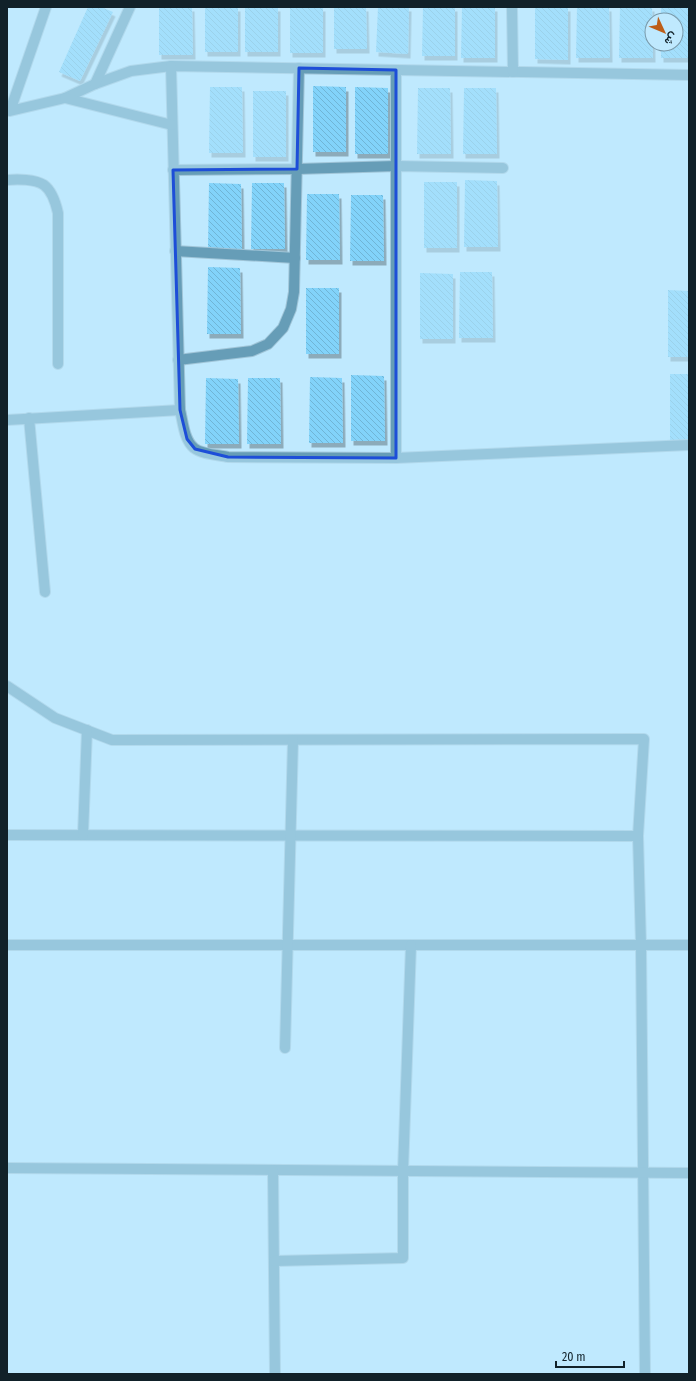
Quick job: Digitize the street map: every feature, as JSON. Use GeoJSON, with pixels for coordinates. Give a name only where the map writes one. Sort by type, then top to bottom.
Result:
{"type":"FeatureCollection","features":[{"type":"Feature","properties":{"kind":"street"},"geometry":{"type":"LineString","coordinates":[[8,111],[46,7]]}},
{"type":"Feature","properties":{"kind":"street"},"geometry":{"type":"LineString","coordinates":[[95,84],[130,7]]}},
{"type":"Feature","properties":{"kind":"street"},"geometry":{"type":"LineString","coordinates":[[512,7],[513,72]]}},
{"type":"Feature","properties":{"kind":"street"},"geometry":{"type":"LineString","coordinates":[[8,111],[65,98],[95,84],[131,71],[171,66],[689,75]]}},
{"type":"Feature","properties":{"kind":"street"},"geometry":{"type":"LineString","coordinates":[[171,66],[180,410],[187,439],[195,449],[228,457],[396,458],[689,446]]}},
{"type":"Feature","properties":{"kind":"street"},"geometry":{"type":"LineString","coordinates":[[178,360],[252,351],[268,344],[283,328],[291,309],[294,292],[299,68]]}},
{"type":"Feature","properties":{"kind":"street"},"geometry":{"type":"LineString","coordinates":[[396,70],[396,458]]}},
{"type":"Feature","properties":{"kind":"street"},"geometry":{"type":"LineString","coordinates":[[65,98],[172,124]]}},
{"type":"Feature","properties":{"kind":"street"},"geometry":{"type":"LineString","coordinates":[[173,170],[297,170],[396,166],[503,168]]}},
{"type":"Feature","properties":{"kind":"street"},"geometry":{"type":"LineString","coordinates":[[7,180],[25,179],[44,185],[54,198],[58,213],[58,364]]}},
{"type":"Feature","properties":{"kind":"street"},"geometry":{"type":"LineString","coordinates":[[175,251],[295,258]]}},
{"type":"Feature","properties":{"kind":"street"},"geometry":{"type":"LineString","coordinates":[[7,420],[180,410]]}},
{"type":"Feature","properties":{"kind":"street"},"geometry":{"type":"LineString","coordinates":[[29,418],[45,592]]}},
{"type":"Feature","properties":{"kind":"street"},"geometry":{"type":"LineString","coordinates":[[7,686],[56,718],[112,740],[644,739],[638,836],[642,945],[645,1374]]}},
{"type":"Feature","properties":{"kind":"street"},"geometry":{"type":"LineString","coordinates":[[83,835],[87,730]]}},
{"type":"Feature","properties":{"kind":"street"},"geometry":{"type":"LineString","coordinates":[[285,1048],[290,835],[294,740]]}},
{"type":"Feature","properties":{"kind":"street"},"geometry":{"type":"LineString","coordinates":[[7,835],[638,836]]}},
{"type":"Feature","properties":{"kind":"street"},"geometry":{"type":"LineString","coordinates":[[7,945],[689,945]]}},
{"type":"Feature","properties":{"kind":"street"},"geometry":{"type":"LineString","coordinates":[[274,1261],[403,1258],[403,1171],[411,945]]}},
{"type":"Feature","properties":{"kind":"street"},"geometry":{"type":"LineString","coordinates":[[7,1168],[689,1173]]}},
{"type":"Feature","properties":{"kind":"street"},"geometry":{"type":"LineString","coordinates":[[272,1170],[275,1374]]}},
{"type":"Feature","properties":{"kind":"highlighted area"},"geometry":{"type":"Polygon","coordinates":[[[299,68],[396,70],[396,458],[228,457],[195,449],[187,439],[180,410],[173,170],[297,169],[299,68]]]}},
{"type":"Feature","properties":{"kind":"building"},"geometry":{"type":"Polygon","coordinates":[[[88,7],[101,7],[113,12],[80,81],[59,72],[88,7]]]}},
{"type":"Feature","properties":{"kind":"building"},"geometry":{"type":"Polygon","coordinates":[[[159,7],[192,7],[193,55],[159,55],[159,7]]]}},
{"type":"Feature","properties":{"kind":"building"},"geometry":{"type":"Polygon","coordinates":[[[205,7],[238,7],[238,52],[205,52],[205,7]]]}},
{"type":"Feature","properties":{"kind":"building"},"geometry":{"type":"Polygon","coordinates":[[[245,7],[278,7],[278,52],[245,52],[245,7]]]}},
{"type":"Feature","properties":{"kind":"building"},"geometry":{"type":"Polygon","coordinates":[[[290,7],[323,7],[323,53],[290,53],[290,7]]]}},
{"type":"Feature","properties":{"kind":"building"},"geometry":{"type":"Polygon","coordinates":[[[334,7],[366,7],[367,49],[334,49],[334,7]]]}},
{"type":"Feature","properties":{"kind":"building"},"geometry":{"type":"Polygon","coordinates":[[[378,7],[409,7],[408,54],[376,52],[378,7]]]}},
{"type":"Feature","properties":{"kind":"building"},"geometry":{"type":"Polygon","coordinates":[[[423,7],[455,7],[455,56],[422,56],[423,7]]]}},
{"type":"Feature","properties":{"kind":"building"},"geometry":{"type":"Polygon","coordinates":[[[462,7],[495,7],[495,58],[461,58],[462,7]]]}},
{"type":"Feature","properties":{"kind":"building"},"geometry":{"type":"Polygon","coordinates":[[[535,7],[568,7],[568,60],[535,59],[535,7]]]}},
{"type":"Feature","properties":{"kind":"building"},"geometry":{"type":"Polygon","coordinates":[[[577,7],[609,7],[610,58],[576,58],[577,7]]]}},
{"type":"Feature","properties":{"kind":"building"},"geometry":{"type":"Polygon","coordinates":[[[620,7],[652,7],[652,12],[644,12],[644,52],[653,52],[653,58],[619,58],[620,7]]]}},
{"type":"Feature","properties":{"kind":"building"},"geometry":{"type":"Polygon","coordinates":[[[661,7],[689,7],[689,58],[661,58],[661,52],[684,52],[684,12],[661,12],[661,7]]]}},
{"type":"Feature","properties":{"kind":"building"},"geometry":{"type":"Polygon","coordinates":[[[313,86],[346,87],[346,152],[313,152],[313,86]]]}},
{"type":"Feature","properties":{"kind":"building"},"geometry":{"type":"Polygon","coordinates":[[[210,87],[242,87],[243,153],[209,153],[210,87]]]}},
{"type":"Feature","properties":{"kind":"building"},"geometry":{"type":"Polygon","coordinates":[[[355,87],[388,88],[388,154],[355,154],[355,87]]]}},
{"type":"Feature","properties":{"kind":"building"},"geometry":{"type":"Polygon","coordinates":[[[418,88],[450,88],[451,154],[417,154],[418,88]]]}},
{"type":"Feature","properties":{"kind":"building"},"geometry":{"type":"Polygon","coordinates":[[[464,88],[496,88],[497,154],[463,154],[464,88]]]}},
{"type":"Feature","properties":{"kind":"building"},"geometry":{"type":"Polygon","coordinates":[[[253,91],[286,91],[286,157],[253,157],[253,91]]]}},
{"type":"Feature","properties":{"kind":"building"},"geometry":{"type":"Polygon","coordinates":[[[465,180],[497,181],[498,247],[464,247],[465,180]]]}},
{"type":"Feature","properties":{"kind":"building"},"geometry":{"type":"Polygon","coordinates":[[[424,182],[457,182],[457,248],[424,248],[424,182]]]}},
{"type":"Feature","properties":{"kind":"building"},"geometry":{"type":"Polygon","coordinates":[[[209,183],[241,184],[242,250],[208,249],[209,183]]]}},
{"type":"Feature","properties":{"kind":"building"},"geometry":{"type":"Polygon","coordinates":[[[252,183],[284,183],[285,249],[251,249],[252,183]]]}},
{"type":"Feature","properties":{"kind":"building"},"geometry":{"type":"Polygon","coordinates":[[[307,194],[339,194],[340,260],[306,260],[307,194]]]}},
{"type":"Feature","properties":{"kind":"building"},"geometry":{"type":"Polygon","coordinates":[[[351,195],[383,195],[384,261],[350,261],[351,195]]]}},
{"type":"Feature","properties":{"kind":"building"},"geometry":{"type":"Polygon","coordinates":[[[208,267],[240,268],[241,334],[207,334],[208,267]]]}},
{"type":"Feature","properties":{"kind":"building"},"geometry":{"type":"Polygon","coordinates":[[[460,272],[492,272],[493,338],[459,338],[460,272]]]}},
{"type":"Feature","properties":{"kind":"building"},"geometry":{"type":"Polygon","coordinates":[[[420,273],[453,274],[453,339],[420,339],[420,273]]]}},
{"type":"Feature","properties":{"kind":"building"},"geometry":{"type":"Polygon","coordinates":[[[306,288],[339,288],[339,354],[306,354],[306,288]]]}},
{"type":"Feature","properties":{"kind":"building"},"geometry":{"type":"Polygon","coordinates":[[[668,290],[689,291],[689,357],[668,357],[668,290]]]}},
{"type":"Feature","properties":{"kind":"building"},"geometry":{"type":"Polygon","coordinates":[[[670,374],[689,374],[689,440],[670,440],[670,374]]]}},
{"type":"Feature","properties":{"kind":"building"},"geometry":{"type":"Polygon","coordinates":[[[351,375],[384,376],[385,441],[351,441],[351,375]]]}},
{"type":"Feature","properties":{"kind":"building"},"geometry":{"type":"Polygon","coordinates":[[[310,377],[342,378],[343,443],[309,443],[310,377]]]}},
{"type":"Feature","properties":{"kind":"building"},"geometry":{"type":"Polygon","coordinates":[[[206,378],[238,379],[239,444],[205,444],[206,378]]]}},
{"type":"Feature","properties":{"kind":"building"},"geometry":{"type":"Polygon","coordinates":[[[248,378],[280,378],[281,444],[247,444],[248,378]]]}}]}
